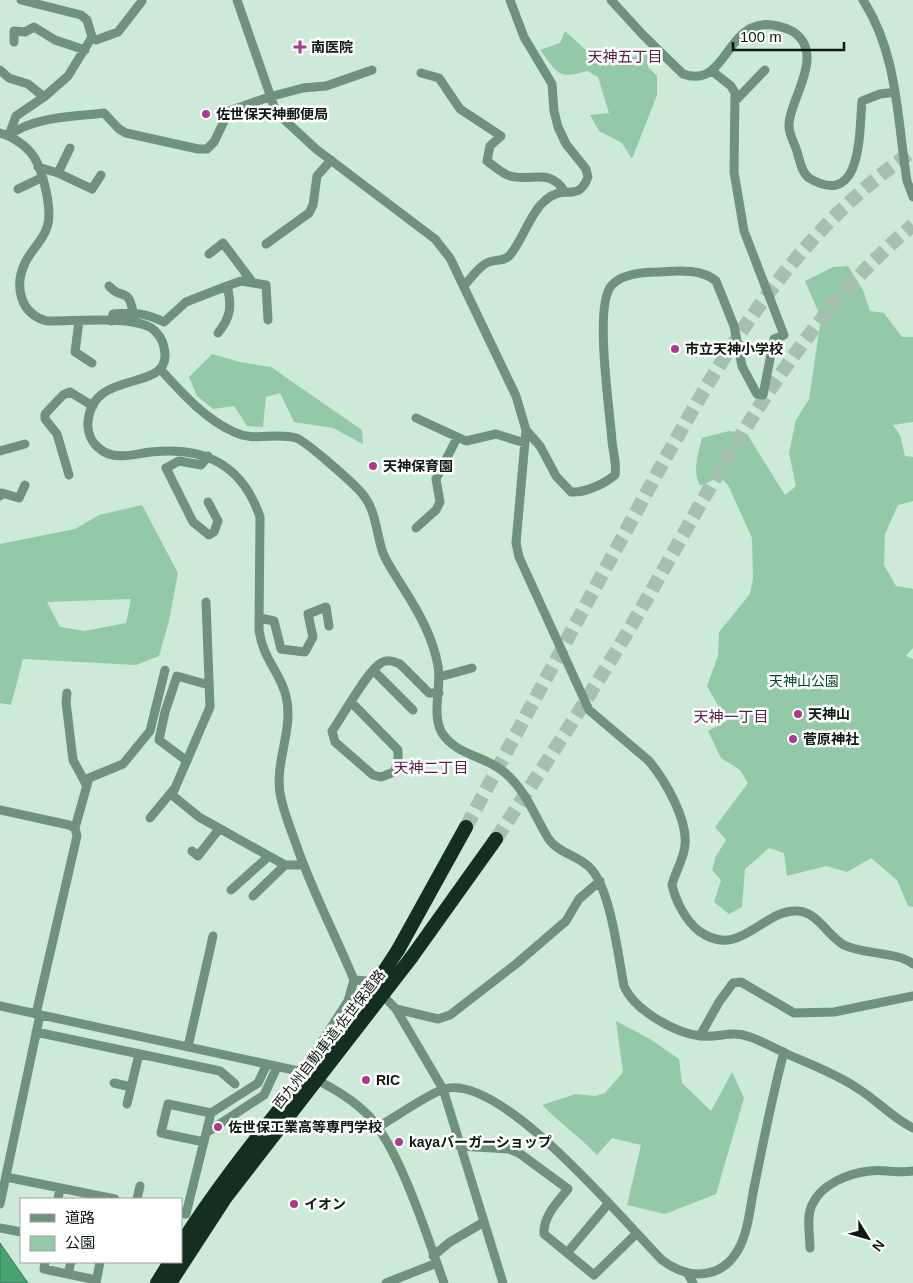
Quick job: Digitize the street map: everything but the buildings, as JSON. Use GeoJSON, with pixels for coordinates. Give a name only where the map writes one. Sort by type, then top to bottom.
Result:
{"type":"FeatureCollection","features":[{"type":"Feature","properties":{"kind":"highway","name":"西九州自動車道;佐世保道路"},"geometry":{"type":"LineString","coordinates":[[182,1243],[238,1163],[344,1029],[398,950],[466,827]]}},
{"type":"Feature","properties":{"kind":"highway","name":"西九州自動車道;佐世保道路"},"geometry":{"type":"LineString","coordinates":[[170,1283],[226,1197],[411,958],[496,839]]}},
{"type":"Feature","properties":{"kind":"highway"},"geometry":{"type":"LineString","coordinates":[[157,1283],[169,1263]]}},
{"type":"Feature","properties":{"kind":"street"},"geometry":{"type":"LineString","coordinates":[[5,134],[16,116],[44,97],[68,76],[92,37],[87,20],[81,15],[45,2],[21,0]]}},
{"type":"Feature","properties":{"kind":"street"},"geometry":{"type":"LineString","coordinates":[[237,0],[269,97],[276,112],[290,127],[331,160],[434,239],[450,258],[464,286],[516,396],[526,430],[517,523],[516,543],[519,557],[588,710],[650,761],[657,770],[682,819],[685,846],[672,886],[689,921],[708,937],[725,941],[740,937],[782,915],[799,911],[809,915],[844,945],[878,955],[903,958],[913,964]]}},
{"type":"Feature","properties":{"kind":"street"},"geometry":{"type":"LineString","coordinates":[[464,286],[485,264],[499,262],[511,254],[523,231],[545,199],[558,192],[580,190],[588,177],[586,169],[566,144],[558,127],[554,111],[552,84],[524,37],[510,0]]}},
{"type":"Feature","properties":{"kind":"street"},"geometry":{"type":"LineString","coordinates":[[612,0],[643,35],[683,74],[700,76],[712,70],[746,25],[756,21],[765,22],[793,32],[803,43],[806,59],[804,82],[788,124],[807,176],[829,184],[843,181],[853,171],[857,162],[862,101],[880,94],[895,92]]}},
{"type":"Feature","properties":{"kind":"street"},"geometry":{"type":"LineString","coordinates":[[863,0],[880,30],[891,62],[907,181],[913,197]]}},
{"type":"Feature","properties":{"kind":"street"},"geometry":{"type":"LineString","coordinates":[[92,37],[96,40],[118,32],[142,1]]}},
{"type":"Feature","properties":{"kind":"street"},"geometry":{"type":"LineString","coordinates":[[14,42],[14,31],[25,32],[34,27],[55,40],[85,50]]}},
{"type":"Feature","properties":{"kind":"street"},"geometry":{"type":"LineString","coordinates":[[0,70],[9,78],[28,84],[44,97]]}},
{"type":"Feature","properties":{"kind":"street"},"geometry":{"type":"LineString","coordinates":[[5,134],[30,125],[52,124],[104,113],[119,129],[126,133],[198,149],[207,148],[214,142],[229,111],[303,88],[326,86],[372,70]]}},
{"type":"Feature","properties":{"kind":"street"},"geometry":{"type":"LineString","coordinates":[[526,430],[540,446],[556,476],[571,492],[579,493],[589,489],[615,474],[604,344],[607,296],[610,287],[616,282],[629,276],[654,272],[698,272],[710,275],[716,281],[734,326],[742,366],[757,394],[764,395],[774,339],[784,335],[744,231],[734,172],[736,101],[731,86],[712,70]]}},
{"type":"Feature","properties":{"kind":"street"},"geometry":{"type":"LineString","coordinates":[[736,101],[765,70]]}},
{"type":"Feature","properties":{"kind":"street"},"geometry":{"type":"LineString","coordinates":[[420,73],[439,78],[460,109],[501,136],[490,146],[487,160],[510,176],[552,179],[560,184],[565,192]]}},
{"type":"Feature","properties":{"kind":"street"},"geometry":{"type":"LineString","coordinates":[[5,134],[34,157],[48,201],[48,227],[25,262],[19,287],[22,302],[38,318],[133,322],[152,328],[164,344],[166,361],[161,370],[152,376],[111,388],[100,395],[89,414],[88,430],[92,440],[106,453],[114,456],[186,450],[208,456],[234,476],[254,501],[260,531],[262,647],[286,695],[289,722],[278,781],[287,822],[302,865],[354,980],[348,1001],[182,1255]]}},
{"type":"Feature","properties":{"kind":"street"},"geometry":{"type":"LineString","coordinates":[[58,173],[70,148]]}},
{"type":"Feature","properties":{"kind":"street"},"geometry":{"type":"LineString","coordinates":[[266,244],[309,213],[313,205],[317,176],[331,160]]}},
{"type":"Feature","properties":{"kind":"street"},"geometry":{"type":"LineString","coordinates":[[38,167],[58,173],[92,189],[100,175]]}},
{"type":"Feature","properties":{"kind":"street"},"geometry":{"type":"LineString","coordinates":[[18,189],[41,178]]}},
{"type":"Feature","properties":{"kind":"street"},"geometry":{"type":"LineString","coordinates":[[209,254],[223,243],[253,283]]}},
{"type":"Feature","properties":{"kind":"street"},"geometry":{"type":"LineString","coordinates":[[111,321],[113,314],[133,312],[147,314],[164,322],[186,302],[241,281],[266,285],[268,320]]}},
{"type":"Feature","properties":{"kind":"street"},"geometry":{"type":"LineString","coordinates":[[109,286],[114,292],[130,298],[133,312]]}},
{"type":"Feature","properties":{"kind":"street"},"geometry":{"type":"LineString","coordinates":[[218,333],[230,317],[230,299],[226,286]]}},
{"type":"Feature","properties":{"kind":"street"},"geometry":{"type":"LineString","coordinates":[[80,321],[75,352],[92,364]]}},
{"type":"Feature","properties":{"kind":"street"},"geometry":{"type":"LineString","coordinates":[[161,370],[186,397],[221,426],[247,437],[298,438],[309,445],[367,499],[373,511],[383,553],[412,602],[432,642],[438,667],[438,718],[442,732],[455,748],[491,761],[511,778],[532,805],[549,840],[560,850],[582,860],[600,881],[629,997],[638,1007],[655,1017],[700,1036],[735,1033],[750,1037],[858,1088],[902,1122],[913,1128]]}},
{"type":"Feature","properties":{"kind":"street"},"geometry":{"type":"LineString","coordinates":[[69,475],[57,434],[45,418],[45,414],[63,396],[70,392],[93,406]]}},
{"type":"Feature","properties":{"kind":"street"},"geometry":{"type":"LineString","coordinates":[[416,418],[466,441],[496,434],[525,443]]}},
{"type":"Feature","properties":{"kind":"street"},"geometry":{"type":"LineString","coordinates":[[416,528],[436,510],[440,502],[436,479],[457,438]]}},
{"type":"Feature","properties":{"kind":"street"},"geometry":{"type":"LineString","coordinates":[[0,451],[25,444]]}},
{"type":"Feature","properties":{"kind":"street"},"geometry":{"type":"LineString","coordinates":[[208,456],[201,465],[178,462],[166,468],[193,522],[209,535],[214,532],[218,521],[208,502]]}},
{"type":"Feature","properties":{"kind":"street"},"geometry":{"type":"LineString","coordinates":[[0,496],[2,493],[19,498],[25,485]]}},
{"type":"Feature","properties":{"kind":"street"},"geometry":{"type":"LineString","coordinates":[[206,602],[210,708],[172,795],[193,813],[285,865],[302,865]]}},
{"type":"Feature","properties":{"kind":"street"},"geometry":{"type":"LineString","coordinates":[[260,618],[274,620],[281,649],[305,652],[313,638],[308,614],[326,607],[330,626]]}},
{"type":"Feature","properties":{"kind":"street"},"geometry":{"type":"LineString","coordinates":[[351,702],[398,750],[398,764],[394,772],[381,777],[373,775],[335,742],[332,731],[351,702],[373,670],[380,663],[394,661],[400,664],[429,693],[439,693]]}},
{"type":"Feature","properties":{"kind":"street"},"geometry":{"type":"LineString","coordinates":[[439,677],[472,668]]}},
{"type":"Feature","properties":{"kind":"street"},"geometry":{"type":"LineString","coordinates":[[0,1204],[36,1032],[38,1014],[77,836],[75,828],[89,778],[123,764],[150,731],[165,670]]}},
{"type":"Feature","properties":{"kind":"street"},"geometry":{"type":"LineString","coordinates":[[373,670],[413,710]]}},
{"type":"Feature","properties":{"kind":"street"},"geometry":{"type":"LineString","coordinates":[[187,761],[159,740],[165,712],[177,676],[209,685]]}},
{"type":"Feature","properties":{"kind":"street"},"geometry":{"type":"LineString","coordinates":[[67,693],[66,702],[73,760],[87,786]]}},
{"type":"Feature","properties":{"kind":"street"},"geometry":{"type":"LineString","coordinates":[[150,818],[176,787]]}},
{"type":"Feature","properties":{"kind":"street"},"geometry":{"type":"LineString","coordinates":[[0,810],[75,828]]}},
{"type":"Feature","properties":{"kind":"street"},"geometry":{"type":"LineString","coordinates":[[192,851],[198,856],[219,828]]}},
{"type":"Feature","properties":{"kind":"street"},"geometry":{"type":"LineString","coordinates":[[231,890],[269,856]]}},
{"type":"Feature","properties":{"kind":"street"},"geometry":{"type":"LineString","coordinates":[[253,896],[285,865]]}},
{"type":"Feature","properties":{"kind":"street"},"geometry":{"type":"LineString","coordinates":[[396,1008],[438,1019],[450,1015],[516,964],[566,921],[579,899],[600,881]]}},
{"type":"Feature","properties":{"kind":"street"},"geometry":{"type":"LineString","coordinates":[[188,1047],[213,936]]}},
{"type":"Feature","properties":{"kind":"street"},"geometry":{"type":"LineString","coordinates":[[354,980],[369,981],[396,1008],[443,1089],[459,1146],[503,1283]]}},
{"type":"Feature","properties":{"kind":"street"},"geometry":{"type":"LineString","coordinates":[[700,1036],[719,1002],[733,983],[740,982],[794,1013],[834,1012],[913,996]]}},
{"type":"Feature","properties":{"kind":"street"},"geometry":{"type":"LineString","coordinates":[[0,1006],[302,1072],[344,1094],[378,1127],[401,1170],[444,1283]]}},
{"type":"Feature","properties":{"kind":"street"},"geometry":{"type":"LineString","coordinates":[[36,1032],[220,1071],[235,1084]]}},
{"type":"Feature","properties":{"kind":"street"},"geometry":{"type":"LineString","coordinates":[[378,1127],[443,1089],[456,1088],[472,1091],[496,1102],[524,1122],[562,1155],[662,1260],[674,1269],[688,1274],[706,1273],[717,1269],[738,1250],[746,1228],[773,1093],[784,1052]]}},
{"type":"Feature","properties":{"kind":"street"},"geometry":{"type":"LineString","coordinates":[[127,1104],[139,1054]]}},
{"type":"Feature","properties":{"kind":"street"},"geometry":{"type":"LineString","coordinates":[[182,1213],[186,1214],[211,1113],[258,1083],[267,1064]]}},
{"type":"Feature","properties":{"kind":"street"},"geometry":{"type":"LineString","coordinates":[[206,1133],[264,1096],[277,1066]]}},
{"type":"Feature","properties":{"kind":"street"},"geometry":{"type":"LineString","coordinates":[[114,1083],[131,1087]]}},
{"type":"Feature","properties":{"kind":"street"},"geometry":{"type":"LineString","coordinates":[[204,1142],[161,1133],[168,1104],[211,1113]]}},
{"type":"Feature","properties":{"kind":"street"},"geometry":{"type":"LineString","coordinates":[[459,1146],[509,1149],[519,1153],[568,1189],[549,1213],[544,1225],[544,1234],[594,1275],[636,1234]]}},
{"type":"Feature","properties":{"kind":"street"},"geometry":{"type":"LineString","coordinates":[[810,1248],[812,1205],[820,1193],[848,1175],[872,1170],[913,1171]]}},
{"type":"Feature","properties":{"kind":"street"},"geometry":{"type":"LineString","coordinates":[[6,1177],[60,1188],[84,1196],[103,1198]]}},
{"type":"Feature","properties":{"kind":"street"},"geometry":{"type":"LineString","coordinates":[[137,1198],[140,1186]]}},
{"type":"Feature","properties":{"kind":"street"},"geometry":{"type":"LineString","coordinates":[[58,1198],[60,1188]]}},
{"type":"Feature","properties":{"kind":"street"},"geometry":{"type":"LineString","coordinates":[[566,1252],[608,1204]]}},
{"type":"Feature","properties":{"kind":"street"},"geometry":{"type":"LineString","coordinates":[[386,1283],[435,1259],[450,1242],[484,1222]]}},
{"type":"Feature","properties":{"kind":"street"},"geometry":{"type":"LineString","coordinates":[[0,1228],[20,1232]]}},
{"type":"Feature","properties":{"kind":"street"},"geometry":{"type":"LineString","coordinates":[[45,1263],[44,1269],[96,1281],[100,1263]]}},
{"type":"Feature","properties":{"kind":"street"},"geometry":{"type":"LineString","coordinates":[[68,1274],[71,1263]]}},
{"type":"Feature","properties":{"kind":"street"},"geometry":{"type":"LineString","coordinates":[[165,1283],[177,1263]]}},
{"type":"Feature","properties":{"kind":"street"},"geometry":{"type":"LineString","coordinates":[[688,1274],[693,1283]]}},
{"type":"Feature","properties":{"kind":"green space"},"geometry":{"type":"Polygon","coordinates":[[[565,31],[589,53],[630,58],[648,53],[648,67],[657,76],[657,95],[632,159],[622,143],[599,131],[590,115],[609,113],[598,77],[587,71],[569,75],[563,74],[554,69],[540,50],[560,43],[565,31]]]}},
{"type":"Feature","properties":{"kind":"green space","name":"天神山公園"},"geometry":{"type":"Polygon","coordinates":[[[848,266],[863,290],[870,311],[884,313],[902,337],[913,337],[913,422],[893,425],[900,435],[905,456],[913,457],[913,501],[898,505],[885,534],[884,565],[896,586],[913,589],[913,648],[906,656],[913,659],[913,907],[908,906],[897,880],[871,858],[847,872],[826,866],[787,876],[784,853],[769,848],[745,869],[742,907],[729,914],[714,902],[721,880],[712,870],[716,856],[726,840],[715,827],[748,783],[740,770],[721,758],[708,731],[727,721],[707,686],[718,656],[719,632],[750,594],[753,578],[752,538],[728,485],[719,477],[700,486],[696,474],[698,456],[702,438],[729,431],[747,434],[785,495],[796,486],[789,453],[796,420],[809,399],[821,318],[805,281],[833,267],[848,266]]]}},
{"type":"Feature","properties":{"kind":"green space"},"geometry":{"type":"Polygon","coordinates":[[[212,354],[240,362],[271,367],[362,430],[363,444],[333,428],[294,422],[280,393],[266,397],[263,427],[247,426],[234,406],[213,409],[197,396],[189,377],[212,354]]]}},
{"type":"Feature","properties":{"kind":"green space"},"geometry":{"type":"Polygon","coordinates":[[[142,505],[178,573],[169,621],[159,656],[136,665],[23,659],[11,705],[0,703],[0,544],[75,529],[99,515],[142,505]],[[131,599],[47,602],[60,627],[85,631],[126,623],[131,599]]]}},
{"type":"Feature","properties":{"kind":"green space"},"geometry":{"type":"Polygon","coordinates":[[[616,1021],[650,1039],[679,1059],[682,1083],[711,1111],[732,1072],[744,1098],[716,1194],[665,1214],[627,1205],[641,1145],[612,1138],[597,1155],[542,1105],[576,1094],[595,1096],[605,1093],[623,1072],[616,1021]]]}},
{"type":"Feature","properties":{"kind":"shaded area"},"geometry":{"type":"Polygon","coordinates":[[[0,1243],[28,1283],[0,1283],[0,1243]]]}},
{"type":"Feature","properties":{"kind":"tunnel"},"geometry":{"type":"LineString","coordinates":[[466,827],[681,430],[745,326],[781,277],[820,232],[864,189],[913,151]]}},
{"type":"Feature","properties":{"kind":"tunnel"},"geometry":{"type":"LineString","coordinates":[[496,839],[606,667],[760,404],[830,309],[869,265],[913,225]]}},
{"type":"Feature","properties":{"kind":"place","name":"南医院"},"geometry":{"type":"Point","coordinates":[300,47]}},
{"type":"Feature","properties":{"kind":"place","name":"佐世保天神郵便局"},"geometry":{"type":"Point","coordinates":[206,114]}},
{"type":"Feature","properties":{"kind":"place","name":"市立天神小学校"},"geometry":{"type":"Point","coordinates":[675,349]}},
{"type":"Feature","properties":{"kind":"place","name":"天神保育園"},"geometry":{"type":"Point","coordinates":[373,466]}},
{"type":"Feature","properties":{"kind":"place","name":"天神山"},"geometry":{"type":"Point","coordinates":[798,714]}},
{"type":"Feature","properties":{"kind":"place","name":"菅原神社"},"geometry":{"type":"Point","coordinates":[793,739]}},
{"type":"Feature","properties":{"kind":"place","name":"RIC"},"geometry":{"type":"Point","coordinates":[366,1080]}},
{"type":"Feature","properties":{"kind":"place","name":"佐世保工業高等専門学校"},"geometry":{"type":"Point","coordinates":[218,1127]}},
{"type":"Feature","properties":{"kind":"place","name":"kayaバーガーショップ"},"geometry":{"type":"Point","coordinates":[399,1142]}},
{"type":"Feature","properties":{"kind":"place","name":"イオン"},"geometry":{"type":"Point","coordinates":[294,1204]}},
{"type":"Feature","properties":{"kind":"district","name":"天神五丁目"},"geometry":{"type":"Point","coordinates":[625,56]}},
{"type":"Feature","properties":{"kind":"district","name":"天神一丁目"},"geometry":{"type":"Point","coordinates":[731,716]}},
{"type":"Feature","properties":{"kind":"district","name":"天神二丁目"},"geometry":{"type":"Point","coordinates":[431,767]}}]}
